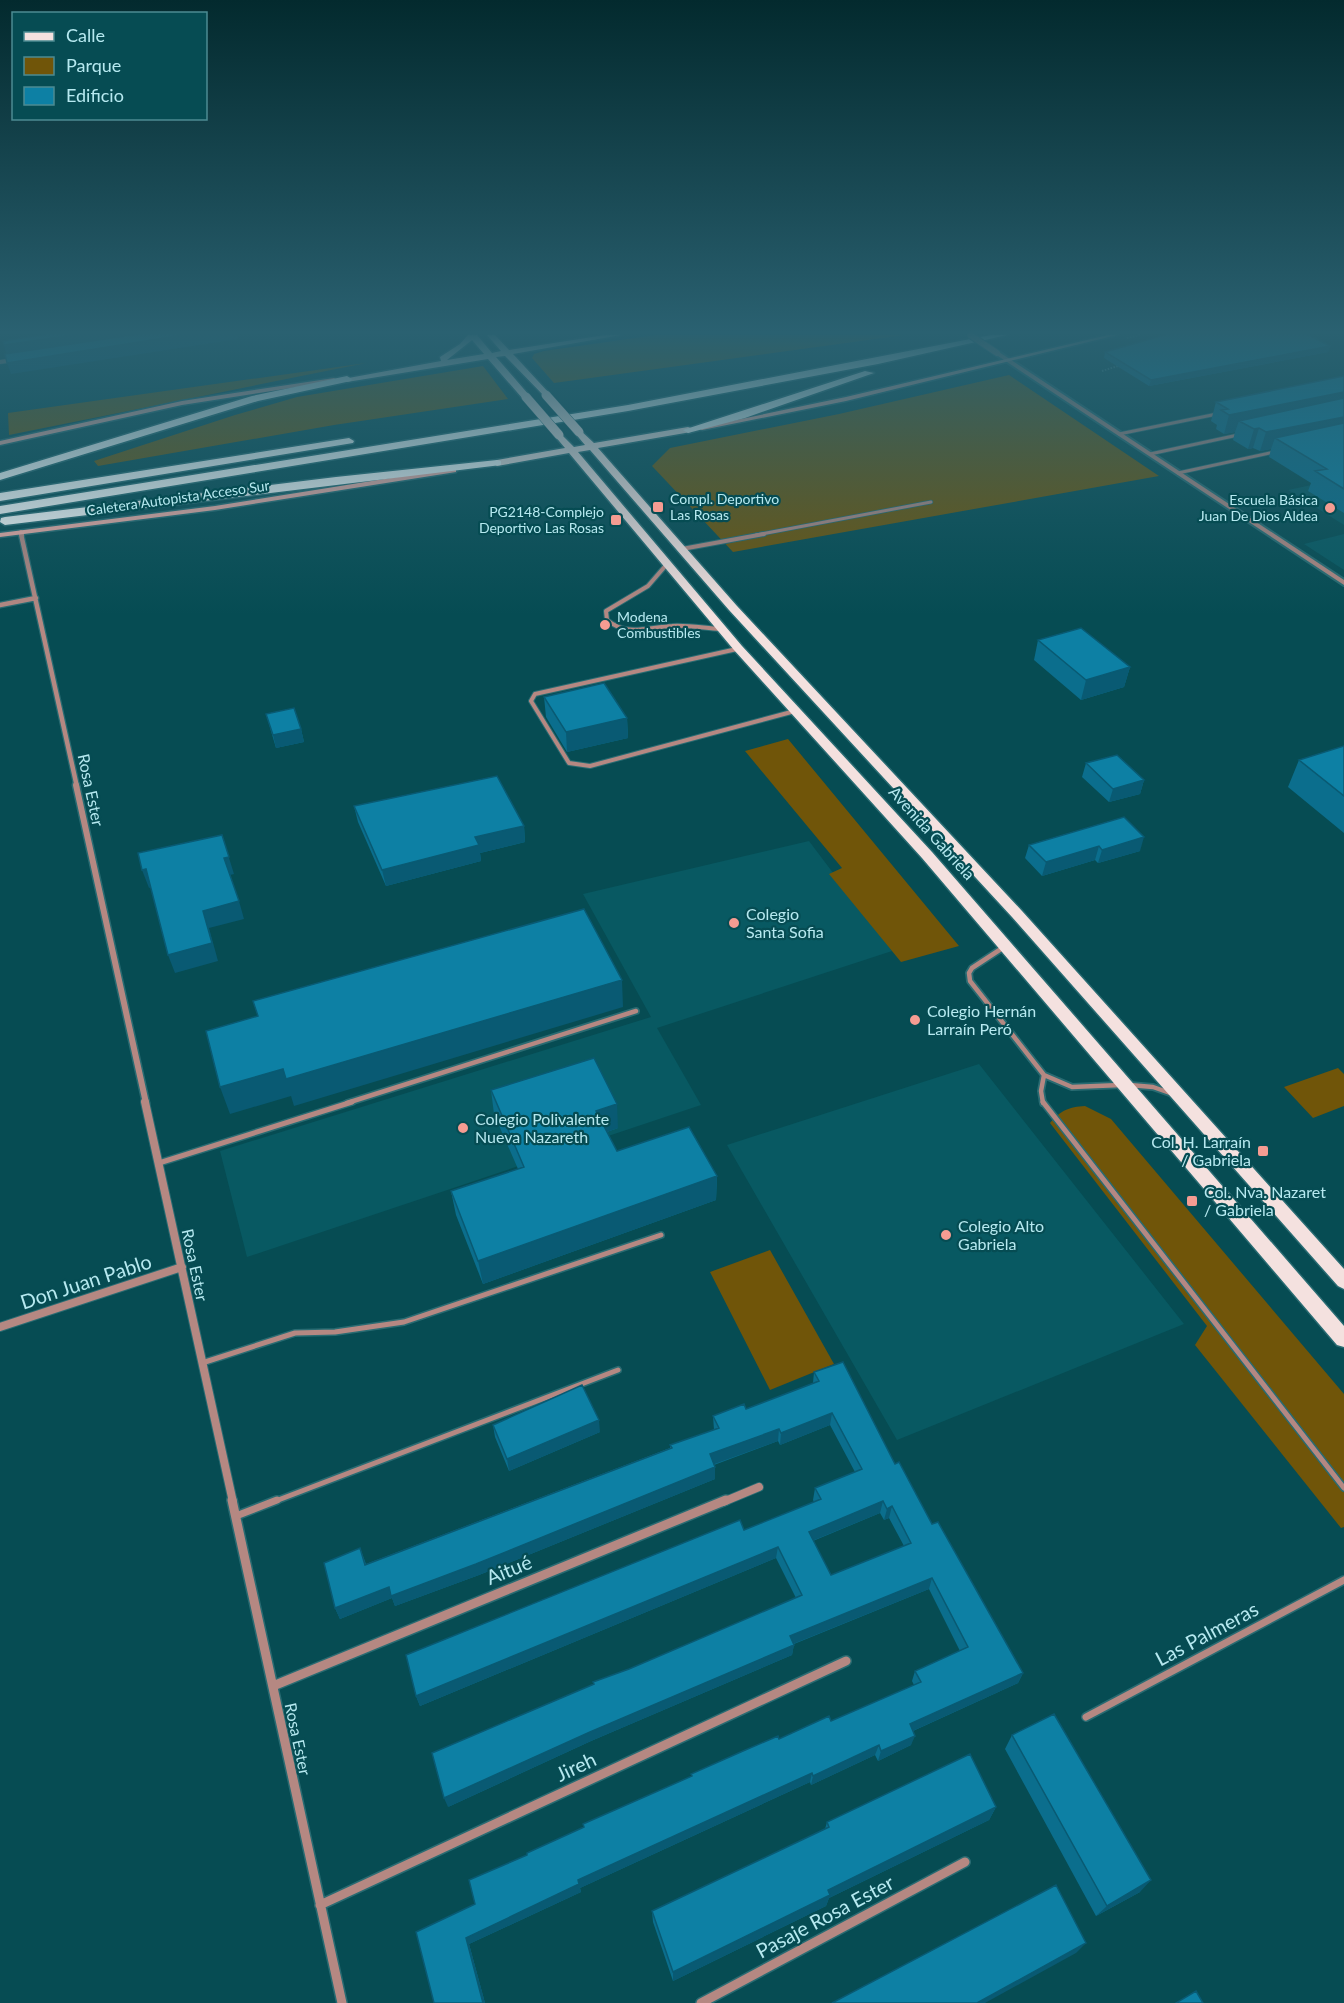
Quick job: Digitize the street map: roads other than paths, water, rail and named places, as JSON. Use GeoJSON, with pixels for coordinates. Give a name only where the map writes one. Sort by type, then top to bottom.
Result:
{"type":"FeatureCollection","features":[{"type":"Feature","properties":{"kind":"highway"},"geometry":{"type":"LineString","coordinates":[[0,477],[157,428]]}},
{"type":"Feature","properties":{"kind":"highway"},"geometry":{"type":"LineString","coordinates":[[0,510],[495,428]]}},
{"type":"Feature","properties":{"kind":"highway"},"geometry":{"type":"LineString","coordinates":[[688,430],[694,428]]}},
{"type":"Feature","properties":{"kind":"highway"},"geometry":{"type":"LineString","coordinates":[[0,497],[364,438]]}},
{"type":"Feature","properties":{"kind":"highway"},"geometry":{"type":"LineString","coordinates":[[0,521],[358,477],[496,463]]}},
{"type":"Feature","properties":{"kind":"main road"},"geometry":{"type":"LineString","coordinates":[[1,440],[57,428]]}},
{"type":"Feature","properties":{"kind":"main road","name":"Avenida Gabriela"},"geometry":{"type":"LineString","coordinates":[[553,428],[738,648],[1006,946],[1344,1339]]}},
{"type":"Feature","properties":{"kind":"main road","name":"Avenida Gabriela"},"geometry":{"type":"LineString","coordinates":[[576,428],[592,447],[613,458],[681,549],[771,651],[966,858],[1344,1281]]}},
{"type":"Feature","properties":{"kind":"main road"},"geometry":{"type":"LineString","coordinates":[[688,430],[696,428]]}},
{"type":"Feature","properties":{"kind":"main road","name":"Caletera Autopista Acceso Sur"},"geometry":{"type":"LineString","coordinates":[[0,535],[215,508],[572,451],[688,430]]}},
{"type":"Feature","properties":{"kind":"main road"},"geometry":{"type":"LineString","coordinates":[[613,458],[639,439]]}},
{"type":"Feature","properties":{"kind":"main road"},"geometry":{"type":"LineString","coordinates":[[526,458],[560,461],[586,468]]}},
{"type":"Feature","properties":{"kind":"street"},"geometry":{"type":"LineString","coordinates":[[1111,428],[1343,582]]}},
{"type":"Feature","properties":{"kind":"street","name":"Rosa Ester"},"geometry":{"type":"LineString","coordinates":[[21,532],[342,2003]]}},
{"type":"Feature","properties":{"kind":"street"},"geometry":{"type":"LineString","coordinates":[[0,604],[36,598]]}},
{"type":"Feature","properties":{"kind":"street","name":"Don Juan Pablo"},"geometry":{"type":"LineString","coordinates":[[0,1328],[182,1267]]}},
{"type":"Feature","properties":{"kind":"street","name":"Aitué"},"geometry":{"type":"LineString","coordinates":[[273,1686],[759,1487]]}},
{"type":"Feature","properties":{"kind":"street","name":"Jireh"},"geometry":{"type":"LineString","coordinates":[[320,1905],[846,1661]]}},
{"type":"Feature","properties":{"kind":"street","name":"Pasaje Rosa Ester"},"geometry":{"type":"LineString","coordinates":[[701,2003],[966,1862]]}},
{"type":"Feature","properties":{"kind":"lane"},"geometry":{"type":"LineString","coordinates":[[1119,434],[1146,428]]}},
{"type":"Feature","properties":{"kind":"lane"},"geometry":{"type":"LineString","coordinates":[[1150,454],[1243,434]]}},
{"type":"Feature","properties":{"kind":"lane"},"geometry":{"type":"LineString","coordinates":[[1178,473],[1275,452]]}},
{"type":"Feature","properties":{"kind":"lane"},"geometry":{"type":"LineString","coordinates":[[681,549],[931,501]]}},
{"type":"Feature","properties":{"kind":"lane"},"geometry":{"type":"LineString","coordinates":[[667,564],[648,586],[606,611],[607,620],[615,627],[628,631],[685,626],[723,630]]}},
{"type":"Feature","properties":{"kind":"lane"},"geometry":{"type":"LineString","coordinates":[[738,648],[535,694],[531,701],[569,764],[579,766],[590,766],[795,711]]}},
{"type":"Feature","properties":{"kind":"lane"},"geometry":{"type":"LineString","coordinates":[[1006,946],[972,968],[969,973],[970,981],[1044,1075],[1059,1086],[1072,1089],[1126,1085],[1153,1087],[1185,1102]]}},
{"type":"Feature","properties":{"kind":"lane"},"geometry":{"type":"LineString","coordinates":[[159,1163],[636,1011]]}},
{"type":"Feature","properties":{"kind":"lane"},"geometry":{"type":"LineString","coordinates":[[1044,1075],[1041,1091],[1042,1103],[1344,1488]]}},
{"type":"Feature","properties":{"kind":"lane"},"geometry":{"type":"LineString","coordinates":[[202,1363],[295,1333],[335,1332],[404,1322],[661,1235]]}},
{"type":"Feature","properties":{"kind":"lane"},"geometry":{"type":"LineString","coordinates":[[236,1516],[618,1370]]}},
{"type":"Feature","properties":{"kind":"lane","name":"Las Palmeras"},"geometry":{"type":"LineString","coordinates":[[1086,1717],[1344,1580]]}},
{"type":"Feature","properties":{"kind":"place","name":"Compl. Deportivo Las Rosas"},"geometry":{"type":"Point","coordinates":[658,507]}},
{"type":"Feature","properties":{"kind":"place","name":"Escuela Básica Juan De Dios Aldea"},"geometry":{"type":"Point","coordinates":[1330,508]}},
{"type":"Feature","properties":{"kind":"place","name":"PG2148-Complejo Deportivo Las Rosas"},"geometry":{"type":"Point","coordinates":[616,520]}},
{"type":"Feature","properties":{"kind":"place","name":"Modena Combustibles"},"geometry":{"type":"Point","coordinates":[605,625]}},
{"type":"Feature","properties":{"kind":"place","name":"Colegio Santa Sofia"},"geometry":{"type":"Point","coordinates":[734,923]}},
{"type":"Feature","properties":{"kind":"place","name":"Colegio Hernán Larraín Peró"},"geometry":{"type":"Point","coordinates":[915,1020]}},
{"type":"Feature","properties":{"kind":"place","name":"Colegio Polivalente Nueva Nazareth"},"geometry":{"type":"Point","coordinates":[463,1128]}},
{"type":"Feature","properties":{"kind":"place","name":"Col. H. Larraín / Gabriela"},"geometry":{"type":"Point","coordinates":[1263,1151]}},
{"type":"Feature","properties":{"kind":"place","name":"Col. Nva. Nazaret / Gabriela"},"geometry":{"type":"Point","coordinates":[1192,1201]}},
{"type":"Feature","properties":{"kind":"place","name":"Colegio Alto Gabriela"},"geometry":{"type":"Point","coordinates":[946,1235]}}]}
